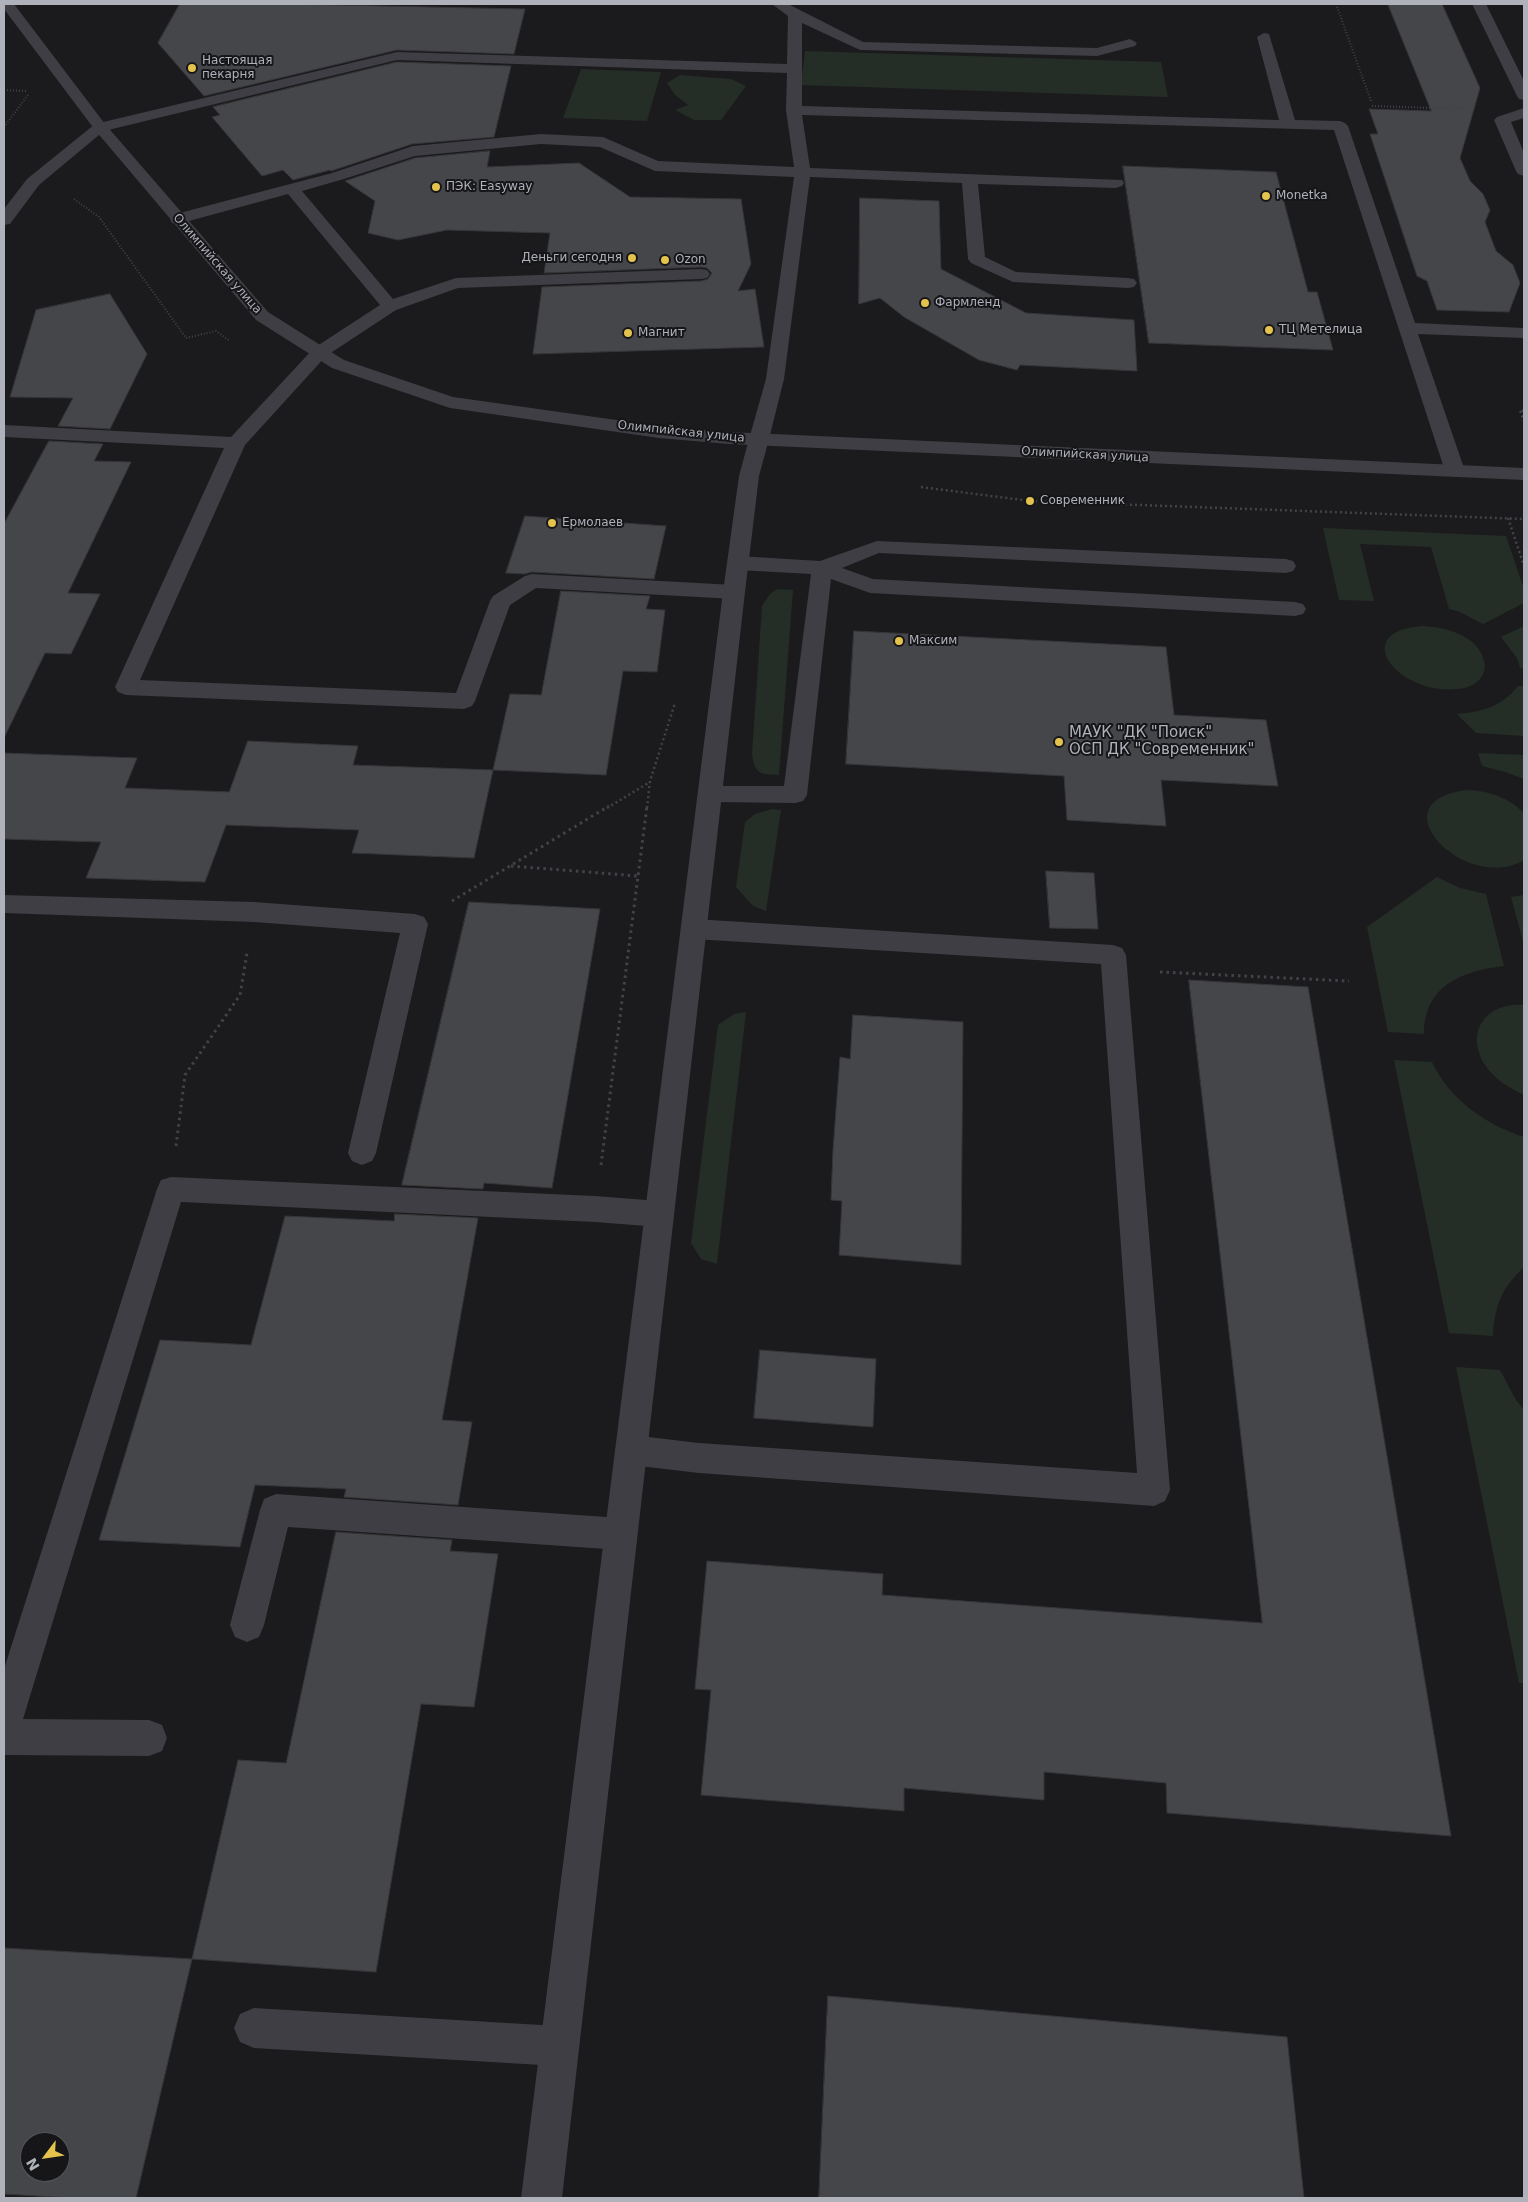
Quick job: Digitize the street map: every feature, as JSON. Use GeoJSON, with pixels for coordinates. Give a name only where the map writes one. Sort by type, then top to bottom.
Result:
{"type":"FeatureCollection","features":[{"type":"Feature","properties":{"kind":"street","name":"Олимпийская улица"},"geometry":{"type":"LineString","coordinates":[[7,4],[100,127],[262,316],[338,364],[450,402],[659,432],[759,439],[1524,474]]}},
{"type":"Feature","properties":{"kind":"street"},"geometry":{"type":"LineString","coordinates":[[780,4],[795,14],[860,46],[1097,52],[1130,43]]}},
{"type":"Feature","properties":{"kind":"street"},"geometry":{"type":"LineString","coordinates":[[1479,4],[1524,96]]}},
{"type":"Feature","properties":{"kind":"street"},"geometry":{"type":"LineString","coordinates":[[540,2198],[749,476],[775,379],[802,172],[794,110],[795,14]]}},
{"type":"Feature","properties":{"kind":"street"},"geometry":{"type":"LineString","coordinates":[[1264,37],[1288,124]]}},
{"type":"Feature","properties":{"kind":"street"},"geometry":{"type":"LineString","coordinates":[[4,220],[33,182],[100,127],[397,56],[794,69]]}},
{"type":"Feature","properties":{"kind":"street"},"geometry":{"type":"LineString","coordinates":[[794,110],[1340,126],[1455,471]]}},
{"type":"Feature","properties":{"kind":"street"},"geometry":{"type":"LineString","coordinates":[[1524,113],[1502,120],[1524,171]]}},
{"type":"Feature","properties":{"kind":"street"},"geometry":{"type":"LineString","coordinates":[[178,219],[291,188],[413,151],[541,139],[603,142],[655,166],[1116,183]]}},
{"type":"Feature","properties":{"kind":"street"},"geometry":{"type":"LineString","coordinates":[[970,179],[977,259],[1012,277],[1128,283]]}},
{"type":"Feature","properties":{"kind":"street"},"geometry":{"type":"LineString","coordinates":[[291,188],[390,306]]}},
{"type":"Feature","properties":{"kind":"street"},"geometry":{"type":"LineString","coordinates":[[700,274],[456,283],[390,306],[320,352],[236,443],[126,687],[464,701],[501,601],[532,581],[734,592]]}},
{"type":"Feature","properties":{"kind":"street"},"geometry":{"type":"LineString","coordinates":[[1407,328],[1524,332]]}},
{"type":"Feature","properties":{"kind":"street"},"geometry":{"type":"LineString","coordinates":[[4,431],[236,443]]}},
{"type":"Feature","properties":{"kind":"street"},"geometry":{"type":"LineString","coordinates":[[822,568],[877,547],[1286,566]]}},
{"type":"Feature","properties":{"kind":"street"},"geometry":{"type":"LineString","coordinates":[[738,563],[822,568],[870,586],[1295,609]]}},
{"type":"Feature","properties":{"kind":"street"},"geometry":{"type":"LineString","coordinates":[[710,794],[795,796],[822,568]]}},
{"type":"Feature","properties":{"kind":"street"},"geometry":{"type":"LineString","coordinates":[[4,904],[254,912],[415,924],[362,1153]]}},
{"type":"Feature","properties":{"kind":"street"},"geometry":{"type":"LineString","coordinates":[[631,1450],[709,1459],[1154,1490],[1113,955],[694,929]]}},
{"type":"Feature","properties":{"kind":"street"},"geometry":{"type":"LineString","coordinates":[[4,1724],[171,1189],[595,1209],[659,1214]]}},
{"type":"Feature","properties":{"kind":"street"},"geometry":{"type":"LineString","coordinates":[[248,1625],[276,1510],[621,1534]]}},
{"type":"Feature","properties":{"kind":"street"},"geometry":{"type":"LineString","coordinates":[[4,1737],[148,1738]]}},
{"type":"Feature","properties":{"kind":"street"},"geometry":{"type":"LineString","coordinates":[[254,2028],[558,2046]]}},
{"type":"Feature","properties":{"kind":"path"},"geometry":{"type":"LineString","coordinates":[[1336,4],[1372,106]]}},
{"type":"Feature","properties":{"kind":"path"},"geometry":{"type":"LineString","coordinates":[[4,126],[31,92],[25,84]]}},
{"type":"Feature","properties":{"kind":"path"},"geometry":{"type":"LineString","coordinates":[[1524,411],[1520,410],[1524,421]]}},
{"type":"Feature","properties":{"kind":"path"},"geometry":{"type":"LineString","coordinates":[[1508,518],[1524,566]]}},
{"type":"Feature","properties":{"kind":"path"},"geometry":{"type":"LineString","coordinates":[[595,1209],[650,781],[676,699]]}},
{"type":"Feature","properties":{"kind":"path"},"geometry":{"type":"LineString","coordinates":[[415,924],[650,781]]}},
{"type":"Feature","properties":{"kind":"path"},"geometry":{"type":"LineString","coordinates":[[510,866],[638,876]]}},
{"type":"Feature","properties":{"kind":"path"},"geometry":{"type":"LineString","coordinates":[[171,1189],[185,1076],[240,995],[254,912]]}},
{"type":"Feature","properties":{"kind":"path"},"geometry":{"type":"LineString","coordinates":[[1114,970],[1349,981]]}},
{"type":"Feature","properties":{"kind":"shaded area"},"geometry":{"type":"Polygon","coordinates":[[[805,51],[1161,62],[1168,97],[801,85],[805,51]]]}},
{"type":"Feature","properties":{"kind":"shaded area"},"geometry":{"type":"Polygon","coordinates":[[[581,69],[661,72],[647,121],[563,118],[581,69]]]}},
{"type":"Feature","properties":{"kind":"shaded area"},"geometry":{"type":"Polygon","coordinates":[[[680,75],[731,79],[746,86],[721,120],[694,120],[675,110],[688,105],[675,95],[667,83],[680,75]]]}},
{"type":"Feature","properties":{"kind":"shaded area"},"geometry":{"type":"Polygon","coordinates":[[[1323,528],[1506,536],[1524,589],[1524,603],[1483,624],[1460,612],[1449,609],[1431,547],[1360,544],[1374,601],[1339,600],[1323,528]]]}},
{"type":"Feature","properties":{"kind":"shaded area"},"geometry":{"type":"Polygon","coordinates":[[[777,589],[793,590],[779,775],[767,774],[757,770],[752,754],[762,606],[770,594],[777,589]]]}},
{"type":"Feature","properties":{"kind":"shaded area"},"geometry":{"type":"Polygon","coordinates":[[[1422,626],[1441,628],[1459,634],[1475,645],[1481,652],[1485,664],[1483,675],[1480,679],[1472,685],[1462,688],[1435,688],[1416,683],[1400,673],[1390,662],[1385,650],[1388,639],[1400,631],[1422,626]]]}},
{"type":"Feature","properties":{"kind":"shaded area"},"geometry":{"type":"Polygon","coordinates":[[[1524,626],[1524,669],[1520,668],[1517,658],[1501,637],[1524,626]]]}},
{"type":"Feature","properties":{"kind":"shaded area"},"geometry":{"type":"Polygon","coordinates":[[[1518,686],[1524,686],[1524,736],[1476,733],[1457,714],[1475,712],[1498,704],[1518,686]]]}},
{"type":"Feature","properties":{"kind":"shaded area"},"geometry":{"type":"Polygon","coordinates":[[[1478,753],[1524,755],[1524,779],[1482,766],[1478,753]]]}},
{"type":"Feature","properties":{"kind":"shaded area"},"geometry":{"type":"Polygon","coordinates":[[[1467,790],[1498,796],[1518,807],[1524,813],[1524,860],[1501,867],[1478,865],[1456,856],[1439,842],[1429,826],[1428,810],[1440,798],[1467,790]]]}},
{"type":"Feature","properties":{"kind":"shaded area"},"geometry":{"type":"Polygon","coordinates":[[[772,809],[781,810],[766,911],[753,906],[736,887],[745,822],[755,814],[772,809]]]}},
{"type":"Feature","properties":{"kind":"shaded area"},"geometry":{"type":"Polygon","coordinates":[[[1437,877],[1460,888],[1486,894],[1504,966],[1489,968],[1461,977],[1439,992],[1431,1003],[1426,1017],[1424,1034],[1388,1032],[1367,927],[1437,877]]]}},
{"type":"Feature","properties":{"kind":"shaded area"},"geometry":{"type":"Polygon","coordinates":[[[1524,895],[1524,945],[1511,897],[1524,895]]]}},
{"type":"Feature","properties":{"kind":"shaded area"},"geometry":{"type":"Polygon","coordinates":[[[1511,1005],[1524,1005],[1524,1095],[1502,1083],[1493,1075],[1479,1053],[1477,1041],[1478,1030],[1490,1014],[1499,1008],[1511,1005]]]}},
{"type":"Feature","properties":{"kind":"shaded area"},"geometry":{"type":"Polygon","coordinates":[[[746,1012],[717,1264],[701,1259],[691,1243],[718,1025],[734,1014],[746,1012]]]}},
{"type":"Feature","properties":{"kind":"shaded area"},"geometry":{"type":"Polygon","coordinates":[[[1394,1060],[1432,1062],[1448,1088],[1470,1109],[1482,1118],[1524,1137],[1524,1267],[1510,1283],[1501,1298],[1495,1315],[1493,1336],[1449,1333],[1394,1060]]]}},
{"type":"Feature","properties":{"kind":"shaded area"},"geometry":{"type":"Polygon","coordinates":[[[1456,1367],[1500,1370],[1516,1400],[1524,1410],[1524,1683],[1519,1683],[1456,1367]]]}},
{"type":"Feature","properties":{"kind":"building"},"geometry":{"type":"Polygon","coordinates":[[[180,4],[284,4],[525,9],[514,54],[397,50],[204,96],[158,43],[180,4]]]}},
{"type":"Feature","properties":{"kind":"building"},"geometry":{"type":"Polygon","coordinates":[[[1388,4],[1442,4],[1480,88],[1460,158],[1470,181],[1483,194],[1490,210],[1485,222],[1496,251],[1513,265],[1520,283],[1509,312],[1437,310],[1427,281],[1417,276],[1370,134],[1378,134],[1369,109],[1431,111],[1388,4]]]}},
{"type":"Feature","properties":{"kind":"building"},"geometry":{"type":"Polygon","coordinates":[[[397,62],[511,66],[494,137],[412,144],[331,171],[293,180],[283,170],[262,176],[212,117],[220,115],[213,107],[397,62]]]}},
{"type":"Feature","properties":{"kind":"building"},"geometry":{"type":"Polygon","coordinates":[[[490,151],[487,167],[579,163],[630,197],[741,199],[751,264],[738,291],[755,289],[764,347],[533,354],[542,287],[701,281],[708,279],[712,273],[707,268],[701,267],[544,273],[550,233],[447,230],[398,240],[368,233],[375,201],[345,181],[415,158],[490,151]]]}},
{"type":"Feature","properties":{"kind":"building"},"geometry":{"type":"Polygon","coordinates":[[[1123,166],[1276,172],[1308,292],[1317,292],[1333,350],[1149,343],[1123,166]]]}},
{"type":"Feature","properties":{"kind":"building"},"geometry":{"type":"Polygon","coordinates":[[[860,198],[939,201],[941,269],[1026,313],[1134,320],[1137,371],[1020,365],[1017,370],[979,360],[904,317],[880,298],[859,304],[860,198]]]}},
{"type":"Feature","properties":{"kind":"building"},"geometry":{"type":"Polygon","coordinates":[[[110,294],[147,354],[110,429],[58,426],[73,398],[10,397],[36,310],[110,294]]]}},
{"type":"Feature","properties":{"kind":"building"},"geometry":{"type":"Polygon","coordinates":[[[49,441],[103,444],[94,461],[131,462],[68,593],[100,594],[71,654],[45,653],[4,738],[4,524],[49,441]]]}},
{"type":"Feature","properties":{"kind":"building"},"geometry":{"type":"Polygon","coordinates":[[[525,516],[666,526],[654,579],[532,572],[524,574],[506,573],[525,516]]]}},
{"type":"Feature","properties":{"kind":"building"},"geometry":{"type":"Polygon","coordinates":[[[561,591],[650,596],[646,609],[665,610],[657,672],[623,671],[606,775],[493,770],[510,694],[541,695],[561,591]]]}},
{"type":"Feature","properties":{"kind":"building","name":"МАУК \"ДК \"Поиск\" ОСП ДК \"Современник\""},"geometry":{"type":"Polygon","coordinates":[[[854,631],[1166,647],[1174,715],[1266,720],[1278,786],[1161,780],[1166,826],[1067,820],[1064,776],[846,764],[854,631]]]}},
{"type":"Feature","properties":{"kind":"building"},"geometry":{"type":"Polygon","coordinates":[[[248,741],[358,746],[353,765],[493,770],[474,858],[352,853],[359,830],[226,825],[205,882],[86,878],[101,842],[4,839],[4,753],[137,758],[125,788],[229,792],[248,741]]]}},
{"type":"Feature","properties":{"kind":"building"},"geometry":{"type":"Polygon","coordinates":[[[1046,871],[1094,873],[1098,929],[1050,928],[1046,871]]]}},
{"type":"Feature","properties":{"kind":"building"},"geometry":{"type":"Polygon","coordinates":[[[469,902],[600,909],[552,1188],[484,1183],[483,1189],[402,1185],[469,902]]]}},
{"type":"Feature","properties":{"kind":"building"},"geometry":{"type":"Polygon","coordinates":[[[1189,980],[1308,987],[1451,1836],[1167,1813],[1166,1783],[1044,1772],[1044,1800],[904,1788],[904,1811],[701,1795],[711,1690],[695,1689],[707,1561],[883,1574],[882,1595],[1262,1623],[1189,980]]]}},
{"type":"Feature","properties":{"kind":"building"},"geometry":{"type":"Polygon","coordinates":[[[853,1015],[963,1022],[961,1265],[839,1255],[842,1201],[831,1200],[833,1150],[840,1057],[850,1059],[853,1015]]]}},
{"type":"Feature","properties":{"kind":"building"},"geometry":{"type":"Polygon","coordinates":[[[395,1214],[478,1218],[442,1420],[472,1422],[458,1505],[344,1497],[346,1489],[255,1485],[240,1547],[99,1540],[160,1340],[251,1345],[285,1216],[394,1221],[395,1214]]]}},
{"type":"Feature","properties":{"kind":"building"},"geometry":{"type":"Polygon","coordinates":[[[760,1350],[876,1359],[873,1427],[754,1418],[760,1350]]]}},
{"type":"Feature","properties":{"kind":"building"},"geometry":{"type":"Polygon","coordinates":[[[336,1532],[452,1540],[450,1551],[498,1554],[474,1707],[421,1704],[376,1972],[192,1959],[238,1760],[286,1763],[336,1532]]]}},
{"type":"Feature","properties":{"kind":"building"},"geometry":{"type":"Polygon","coordinates":[[[4,1948],[192,1959],[136,2198],[71,2198],[4,2194],[4,1948]]]}},
{"type":"Feature","properties":{"kind":"building"},"geometry":{"type":"Polygon","coordinates":[[[828,1996],[1287,2037],[1304,2198],[819,2198],[828,1996]]]}},
{"type":"Feature","properties":{"kind":"place","name":"Настоящая пекарня"},"geometry":{"type":"Point","coordinates":[192,68]}},
{"type":"Feature","properties":{"kind":"place","name":"ПЭК: Easyway"},"geometry":{"type":"Point","coordinates":[436,187]}},
{"type":"Feature","properties":{"kind":"place","name":"Monetka"},"geometry":{"type":"Point","coordinates":[1266,196]}},
{"type":"Feature","properties":{"kind":"place","name":"Деньги сегодня"},"geometry":{"type":"Point","coordinates":[632,258]}},
{"type":"Feature","properties":{"kind":"place","name":"Ozon"},"geometry":{"type":"Point","coordinates":[665,260]}},
{"type":"Feature","properties":{"kind":"place","name":"Фармленд"},"geometry":{"type":"Point","coordinates":[925,303]}},
{"type":"Feature","properties":{"kind":"place","name":"ТЦ Метелица"},"geometry":{"type":"Point","coordinates":[1269,330]}},
{"type":"Feature","properties":{"kind":"place","name":"Магнит"},"geometry":{"type":"Point","coordinates":[628,333]}},
{"type":"Feature","properties":{"kind":"place","name":"Современник"},"geometry":{"type":"Point","coordinates":[1030,501]}},
{"type":"Feature","properties":{"kind":"place","name":"Ермолаев"},"geometry":{"type":"Point","coordinates":[552,523]}},
{"type":"Feature","properties":{"kind":"place","name":"Максим"},"geometry":{"type":"Point","coordinates":[899,641]}},
{"type":"Feature","properties":{"kind":"place","name":"МАУК \"ДК \"Поиск\" ОСП ДК \"Современник\""},"geometry":{"type":"Point","coordinates":[1059,742]}}]}
